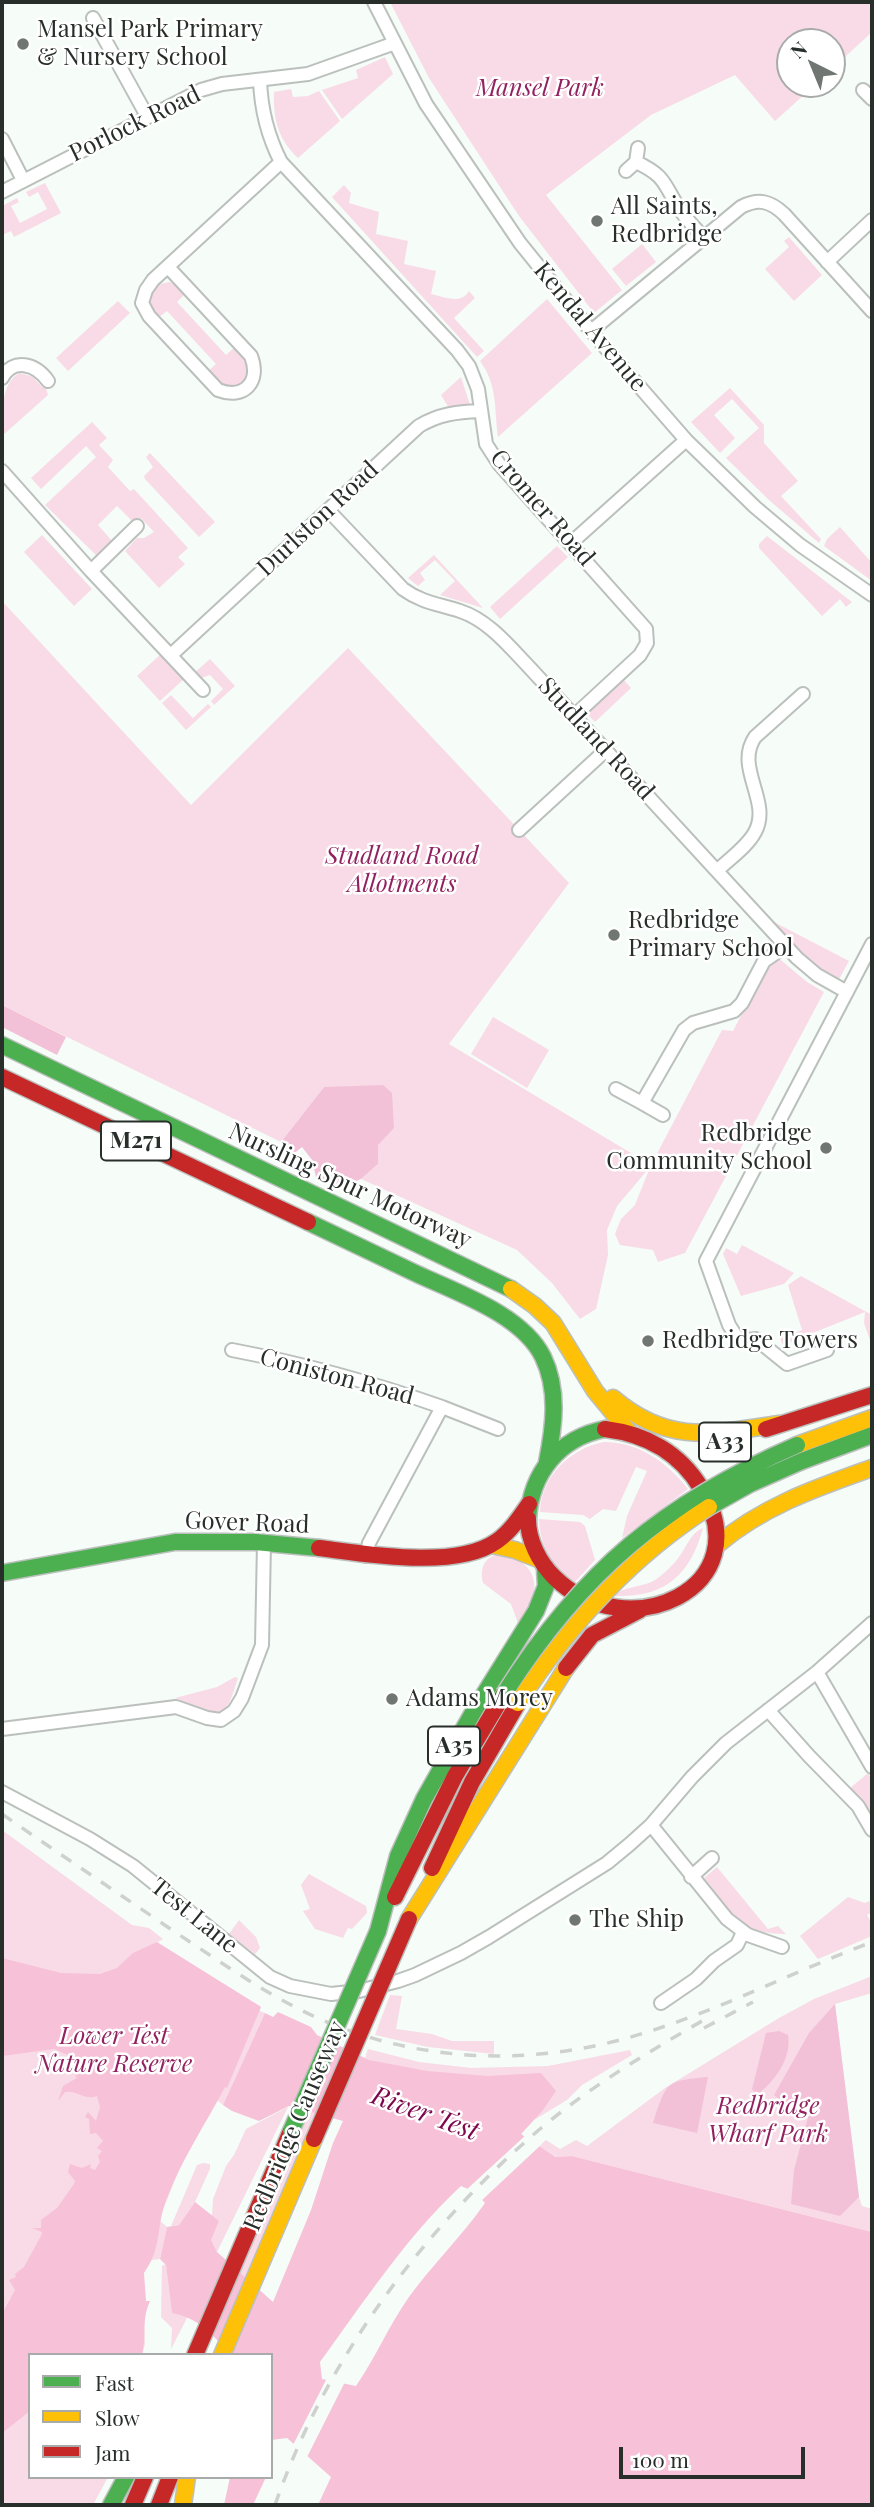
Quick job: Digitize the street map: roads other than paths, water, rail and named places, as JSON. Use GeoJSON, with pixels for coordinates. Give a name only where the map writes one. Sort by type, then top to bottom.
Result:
{"type":"FeatureCollection","features":[{"type":"Feature","properties":{"kind":"main road","name":"Nursling Spur Motorway"},"geometry":{"type":"LineString","coordinates":[[2,1045],[501,1283],[526,1299],[553,1323],[596,1391],[628,1431]]}},
{"type":"Feature","properties":{"kind":"main road","name":"Nursling Spur Motorway"},"geometry":{"type":"LineString","coordinates":[[2,1077],[480,1303],[515,1324],[541,1353],[553,1382],[553,1434],[547,1462]]}},
{"type":"Feature","properties":{"kind":"main road","name":"M271"},"geometry":{"type":"LineString","coordinates":[[553,1323],[576,1346],[614,1399],[649,1424],[667,1430],[705,1434],[779,1424]]}},
{"type":"Feature","properties":{"kind":"main road","name":"A33"},"geometry":{"type":"LineString","coordinates":[[683,1450],[731,1441],[872,1395]]}},
{"type":"Feature","properties":{"kind":"main road","name":"A35"},"geometry":{"type":"LineString","coordinates":[[378,1931],[455,1776],[511,1699],[604,1593],[650,1550],[719,1501],[799,1453],[872,1418]]}},
{"type":"Feature","properties":{"kind":"main road"},"geometry":{"type":"LineString","coordinates":[[492,1545],[529,1504],[547,1462],[583,1434],[605,1429],[628,1431],[683,1450],[691,1473],[709,1502],[716,1524],[718,1545]]}},
{"type":"Feature","properties":{"kind":"main road","name":"A35"},"geometry":{"type":"LineString","coordinates":[[799,1453],[872,1435]]}},
{"type":"Feature","properties":{"kind":"main road"},"geometry":{"type":"LineString","coordinates":[[529,1504],[528,1528],[542,1564],[566,1589],[605,1607],[640,1610],[668,1603],[692,1586],[703,1573],[718,1545],[741,1524],[780,1503],[872,1468]]}},
{"type":"Feature","properties":{"kind":"main road","name":"Gover Road"},"geometry":{"type":"LineString","coordinates":[[2,1573],[116,1550],[172,1542],[264,1542],[366,1556],[441,1555],[474,1551],[492,1545],[515,1550],[542,1564]]}},
{"type":"Feature","properties":{"kind":"main road","name":"A35"},"geometry":{"type":"LineString","coordinates":[[378,1931],[398,1856],[424,1799],[475,1709],[537,1611],[545,1586],[542,1564]]}},
{"type":"Feature","properties":{"kind":"main road","name":"A35"},"geometry":{"type":"LineString","coordinates":[[409,1919],[572,1658],[592,1635],[640,1610]]}},
{"type":"Feature","properties":{"kind":"main road","name":"A35"},"geometry":{"type":"LineString","coordinates":[[409,1919],[511,1699]]}},
{"type":"Feature","properties":{"kind":"main road","name":"Redbridge Causeway"},"geometry":{"type":"LineString","coordinates":[[222,2353],[409,1919]]}},
{"type":"Feature","properties":{"kind":"main road","name":"Redbridge Causeway"},"geometry":{"type":"LineString","coordinates":[[195,2353],[378,1931]]}},
{"type":"Feature","properties":{"kind":"main road"},"geometry":{"type":"LineString","coordinates":[[111,2505],[125,2479]]}},
{"type":"Feature","properties":{"kind":"main road"},"geometry":{"type":"LineString","coordinates":[[134,2505],[144,2479]]}},
{"type":"Feature","properties":{"kind":"main road"},"geometry":{"type":"LineString","coordinates":[[159,2505],[169,2479]]}},
{"type":"Feature","properties":{"kind":"main road"},"geometry":{"type":"LineString","coordinates":[[183,2505],[187,2479]]}},
{"type":"Feature","properties":{"kind":"street","name":"Kendal Avenue"},"geometry":{"type":"LineString","coordinates":[[374,2],[426,104],[520,243],[591,331],[687,440],[755,507],[800,545],[872,596]]}},
{"type":"Feature","properties":{"kind":"street"},"geometry":{"type":"LineString","coordinates":[[93,18],[147,116]]}},
{"type":"Feature","properties":{"kind":"street","name":"Porlock Road"},"geometry":{"type":"LineString","coordinates":[[2,192],[201,90],[222,83],[308,74],[395,43]]}},
{"type":"Feature","properties":{"kind":"street","name":"Cromer Road"},"geometry":{"type":"LineString","coordinates":[[260,80],[261,107],[269,137],[281,162],[457,350],[469,366],[478,389],[486,444],[499,464],[646,629],[647,643],[640,655],[574,716]]}},
{"type":"Feature","properties":{"kind":"street"},"geometry":{"type":"LineString","coordinates":[[2,139],[23,180]]}},
{"type":"Feature","properties":{"kind":"street"},"geometry":{"type":"LineString","coordinates":[[626,171],[636,162],[638,148]]}},
{"type":"Feature","properties":{"kind":"street"},"geometry":{"type":"LineString","coordinates":[[169,267],[251,356],[255,367],[253,381],[242,391],[229,394],[218,390],[149,316],[142,303],[153,280],[281,162]]}},
{"type":"Feature","properties":{"kind":"street"},"geometry":{"type":"LineString","coordinates":[[636,162],[658,173],[681,211],[703,237]]}},
{"type":"Feature","properties":{"kind":"street"},"geometry":{"type":"LineString","coordinates":[[591,331],[741,206],[762,200],[785,214],[872,311]]}},
{"type":"Feature","properties":{"kind":"street"},"geometry":{"type":"LineString","coordinates":[[827,262],[872,220]]}},
{"type":"Feature","properties":{"kind":"street"},"geometry":{"type":"LineString","coordinates":[[2,378],[12,367],[42,364],[48,381]]}},
{"type":"Feature","properties":{"kind":"street","name":"Durlston Road"},"geometry":{"type":"LineString","coordinates":[[170,655],[419,426],[434,417],[449,413],[480,411]]}},
{"type":"Feature","properties":{"kind":"street"},"geometry":{"type":"LineString","coordinates":[[571,544],[687,440]]}},
{"type":"Feature","properties":{"kind":"street"},"geometry":{"type":"LineString","coordinates":[[2,471],[203,690]]}},
{"type":"Feature","properties":{"kind":"street","name":"Studland Road"},"geometry":{"type":"LineString","coordinates":[[328,510],[403,589],[418,600],[460,611],[491,630],[606,750],[786,946],[817,975],[847,992]]}},
{"type":"Feature","properties":{"kind":"street"},"geometry":{"type":"LineString","coordinates":[[91,571],[130,527]]}},
{"type":"Feature","properties":{"kind":"street"},"geometry":{"type":"LineString","coordinates":[[717,871],[754,835],[759,824],[761,813],[748,767],[750,745],[755,737],[803,694]]}},
{"type":"Feature","properties":{"kind":"street"},"geometry":{"type":"LineString","coordinates":[[519,830],[606,750]]}},
{"type":"Feature","properties":{"kind":"street"},"geometry":{"type":"LineString","coordinates":[[827,1350],[786,1364],[756,1339],[739,1341],[729,1325],[706,1261],[872,944]]}},
{"type":"Feature","properties":{"kind":"street"},"geometry":{"type":"LineString","coordinates":[[642,1103],[684,1030],[693,1023],[734,1011],[742,1003],[764,961],[786,946]]}},
{"type":"Feature","properties":{"kind":"street"},"geometry":{"type":"LineString","coordinates":[[616,1089],[663,1115]]}},
{"type":"Feature","properties":{"kind":"street","name":"Coniston Road"},"geometry":{"type":"LineString","coordinates":[[232,1350],[361,1379],[498,1429]]}},
{"type":"Feature","properties":{"kind":"street","name":"Coniston Road"},"geometry":{"type":"LineString","coordinates":[[366,1556],[369,1544],[442,1407]]}},
{"type":"Feature","properties":{"kind":"street"},"geometry":{"type":"LineString","coordinates":[[2,1729],[176,1707],[221,1720],[234,1712],[262,1645],[264,1542]]}},
{"type":"Feature","properties":{"kind":"street","name":"Test Lane"},"geometry":{"type":"LineString","coordinates":[[2,1791],[90,1839],[132,1866],[270,1977],[290,1986],[331,1994],[359,1992],[398,1982],[461,1953],[607,1863],[651,1825],[692,1777],[726,1743],[817,1672],[872,1623]]}},
{"type":"Feature","properties":{"kind":"street"},"geometry":{"type":"LineString","coordinates":[[817,1672],[872,1767]]}},
{"type":"Feature","properties":{"kind":"street"},"geometry":{"type":"LineString","coordinates":[[768,1710],[852,1799],[872,1830]]}},
{"type":"Feature","properties":{"kind":"street"},"geometry":{"type":"LineString","coordinates":[[651,1825],[727,1919],[743,1932],[782,1947]]}},
{"type":"Feature","properties":{"kind":"street"},"geometry":{"type":"LineString","coordinates":[[691,1877],[712,1858]]}},
{"type":"Feature","properties":{"kind":"street"},"geometry":{"type":"LineString","coordinates":[[661,2003],[696,1979],[714,1961],[737,1945],[743,1932]]}},
{"type":"Feature","properties":{"kind":"water","name":"Lower Test Nature Reserve"},"geometry":{"type":"Polygon","coordinates":[[[157,1942],[261,2007],[227,2088],[225,2087],[185,2158],[165,2203],[154,2255],[144,2273],[146,2301],[150,2301],[142,2353],[28,2353],[28,2413],[2,2433],[2,2314],[15,2290],[9,2280],[16,2277],[15,2274],[24,2267],[42,2234],[32,2228],[41,2228],[41,2220],[57,2208],[74,2184],[75,2181],[68,2172],[70,2164],[82,2168],[91,2164],[90,2168],[95,2170],[102,2151],[97,2148],[103,2141],[96,2133],[90,2134],[89,2119],[85,2117],[88,2112],[96,2121],[100,2107],[97,2096],[65,2092],[58,2101],[63,2086],[77,2078],[71,2069],[75,2066],[68,2055],[54,2049],[2,2056],[2,1958],[61,1973],[100,1974],[117,1968],[133,1953],[157,1942]]]}},
{"type":"Feature","properties":{"kind":"water","name":"River Test"},"geometry":{"type":"Polygon","coordinates":[[[278,2012],[311,2027],[317,2035],[369,2060],[427,2071],[487,2076],[541,2073],[556,2091],[521,2134],[556,2157],[572,2156],[872,2232],[872,2505],[318,2505],[331,2477],[287,2438],[273,2440],[273,2353],[227,2353],[204,2328],[172,2313],[166,2265],[160,2259],[167,2227],[179,2225],[195,2202],[219,2221],[211,2240],[217,2252],[273,2302],[311,2210],[343,2121],[289,2106],[259,2121],[223,2105],[265,2013],[273,2017],[278,2012]],[[461,2186],[441,2206],[369,2293],[320,2362],[322,2379],[356,2386],[409,2297],[485,2203],[475,2192],[461,2186]]]}},
{"type":"Feature","properties":{"kind":"water"},"geometry":{"type":"Polygon","coordinates":[[[230,2479],[265,2479],[253,2505],[224,2505],[230,2479]]]}},
{"type":"Feature","properties":{"kind":"railway"},"geometry":{"type":"LineString","coordinates":[[2,1814],[249,1981],[297,2008],[374,2038],[453,2054],[535,2054],[616,2041],[714,2008],[872,1942]]}},
{"type":"Feature","properties":{"kind":"railway"},"geometry":{"type":"LineString","coordinates":[[704,2028],[753,2002]]}},
{"type":"Feature","properties":{"kind":"railway"},"geometry":{"type":"LineString","coordinates":[[275,2505],[320,2401],[348,2351],[380,2304],[452,2214],[491,2173],[553,2118],[618,2072],[709,2017]]}},
{"type":"Feature","properties":{"kind":"place","name":"Mansel Park Primary & Nursery School"},"geometry":{"type":"Point","coordinates":[23,44]}},
{"type":"Feature","properties":{"kind":"place","name":"All Saints, Redbridge"},"geometry":{"type":"Point","coordinates":[597,221]}},
{"type":"Feature","properties":{"kind":"place","name":"Redbridge Primary School"},"geometry":{"type":"Point","coordinates":[614,935]}},
{"type":"Feature","properties":{"kind":"place","name":"Redbridge Community School"},"geometry":{"type":"Point","coordinates":[826,1148]}},
{"type":"Feature","properties":{"kind":"place","name":"Redbridge Towers"},"geometry":{"type":"Point","coordinates":[648,1341]}},
{"type":"Feature","properties":{"kind":"place","name":"Adams Morey"},"geometry":{"type":"Point","coordinates":[392,1699]}},
{"type":"Feature","properties":{"kind":"place","name":"The Ship"},"geometry":{"type":"Point","coordinates":[575,1920]}},
{"type":"Feature","properties":{"kind":"park label","name":"Mansel Park"},"geometry":{"type":"Point","coordinates":[540,89]}},
{"type":"Feature","properties":{"kind":"park label","name":"Studland Road Allotments"},"geometry":{"type":"Point","coordinates":[402,871]}},
{"type":"Feature","properties":{"kind":"park label","name":"Redbridge Wharf Park"},"geometry":{"type":"Point","coordinates":[768,2121]}}]}
